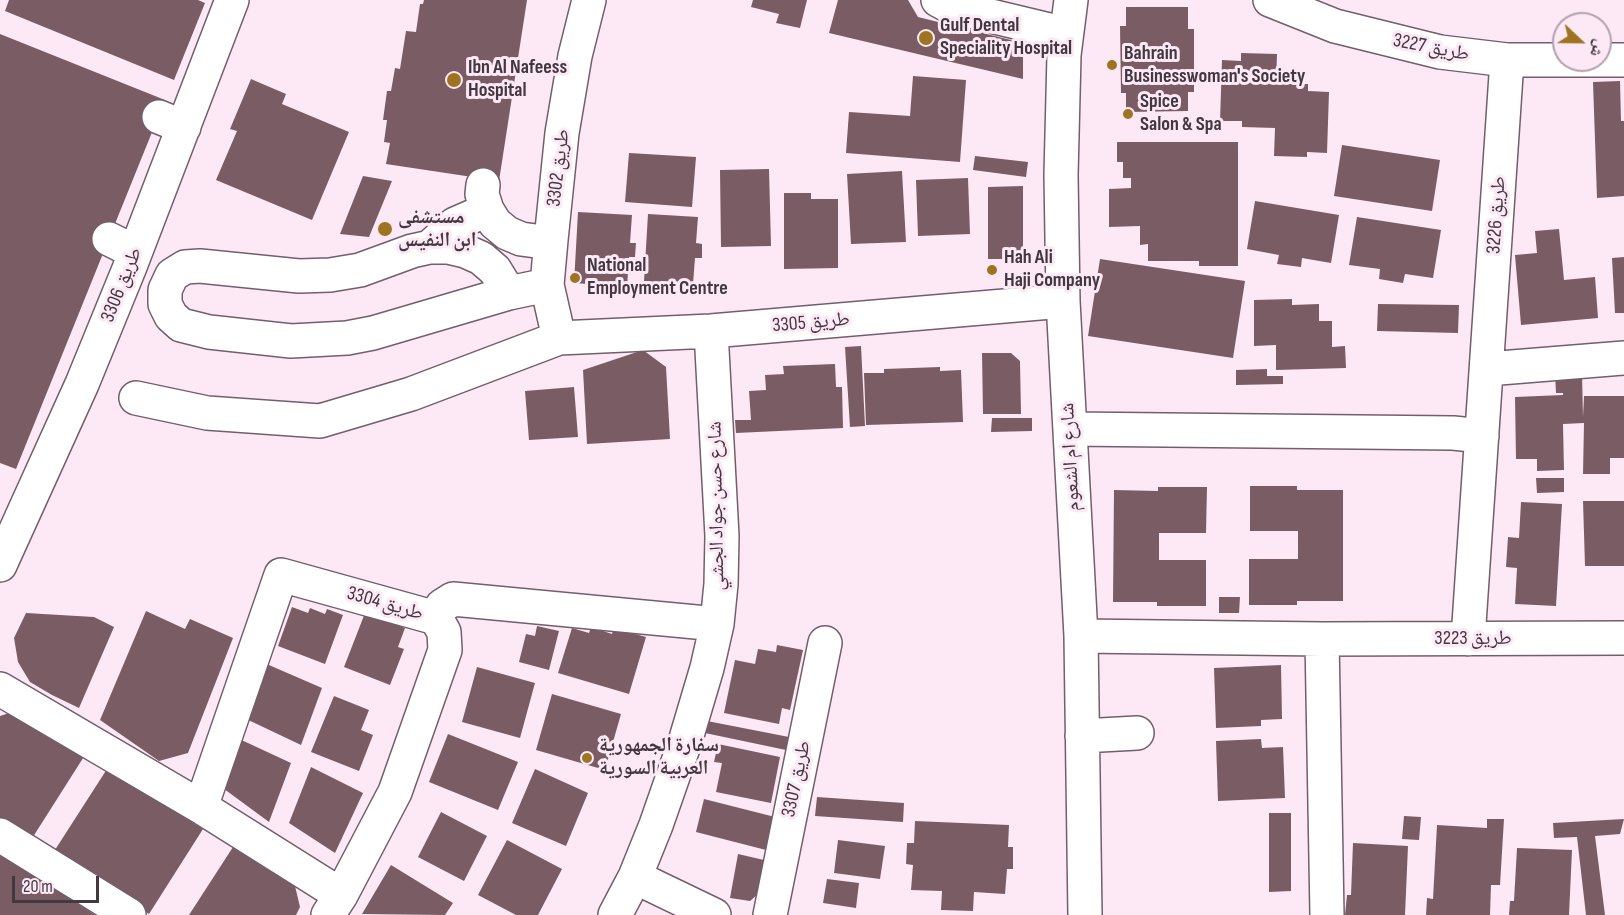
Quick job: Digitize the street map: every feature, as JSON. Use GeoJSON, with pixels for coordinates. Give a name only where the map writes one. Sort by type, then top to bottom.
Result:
{"type":"FeatureCollection","features":[{"type":"Feature","properties":{"kind":"street","name":"طريق 3302"},"geometry":{"type":"LineString","coordinates":[[559,338],[547,285],[562,133],[575,56],[589,0]]}},
{"type":"Feature","properties":{"kind":"street"},"geometry":{"type":"LineString","coordinates":[[938,0],[949,6],[1065,34]]}},
{"type":"Feature","properties":{"kind":"street","name":"شارع ام الشعوم"},"geometry":{"type":"LineString","coordinates":[[1071,0],[1065,34],[1061,175],[1063,301],[1081,636],[1085,915]]}},
{"type":"Feature","properties":{"kind":"street","name":"طريق 3227"},"geometry":{"type":"LineString","coordinates":[[1270,0],[1335,26],[1395,42],[1449,53],[1507,60],[1552,60]]}},
{"type":"Feature","properties":{"kind":"street","name":"طريق 3306"},"geometry":{"type":"LineString","coordinates":[[0,565],[42,439],[82,384],[123,256],[171,122],[192,68],[220,8]]}},
{"type":"Feature","properties":{"kind":"street","name":"طريق 3226"},"geometry":{"type":"LineString","coordinates":[[1468,639],[1507,60]]}},
{"type":"Feature","properties":{"kind":"street"},"geometry":{"type":"LineString","coordinates":[[430,247],[485,198],[495,223],[507,233],[528,240],[551,240]]}},
{"type":"Feature","properties":{"kind":"street"},"geometry":{"type":"LineString","coordinates":[[509,293],[495,270],[481,258],[448,247],[430,247],[360,270],[330,275],[299,276],[200,266],[185,267],[172,275],[165,290],[165,304],[171,316],[181,325],[209,332],[291,341],[347,338],[373,333],[509,293],[547,285]]}},
{"type":"Feature","properties":{"kind":"street"},"geometry":{"type":"LineString","coordinates":[[123,256],[165,290]]}},
{"type":"Feature","properties":{"kind":"street","name":"طريق 3305"},"geometry":{"type":"LineString","coordinates":[[559,338],[711,332],[1063,301]]}},
{"type":"Feature","properties":{"kind":"street","name":"شارع حسن جواد الجشي"},"geometry":{"type":"LineString","coordinates":[[615,915],[635,877],[656,825],[685,742],[707,668],[717,624],[722,536],[711,332]]}},
{"type":"Feature","properties":{"kind":"street"},"geometry":{"type":"LineString","coordinates":[[136,398],[207,413],[321,421],[411,394],[559,338]]}},
{"type":"Feature","properties":{"kind":"street"},"geometry":{"type":"LineString","coordinates":[[1486,369],[1624,358]]}},
{"type":"Feature","properties":{"kind":"street"},"geometry":{"type":"LineString","coordinates":[[1070,429],[1453,433],[1482,436]]}},
{"type":"Feature","properties":{"kind":"street","name":"طريق 3304"},"geometry":{"type":"LineString","coordinates":[[0,689],[201,807],[335,905],[395,792],[445,650],[444,632],[436,618],[282,575],[201,807]]}},
{"type":"Feature","properties":{"kind":"street"},"geometry":{"type":"LineString","coordinates":[[436,618],[442,606],[453,599],[717,624]]}},
{"type":"Feature","properties":{"kind":"street","name":"طريق 3223"},"geometry":{"type":"LineString","coordinates":[[1081,636],[1322,639],[1624,638]]}},
{"type":"Feature","properties":{"kind":"street"},"geometry":{"type":"LineString","coordinates":[[1322,639],[1327,915]]}},
{"type":"Feature","properties":{"kind":"street","name":"طريق 3307"},"geometry":{"type":"LineString","coordinates":[[770,915],[825,643]]}},
{"type":"Feature","properties":{"kind":"street"},"geometry":{"type":"LineString","coordinates":[[1082,736],[1137,733]]}},
{"type":"Feature","properties":{"kind":"street"},"geometry":{"type":"LineString","coordinates":[[0,835],[129,915]]}},
{"type":"Feature","properties":{"kind":"street"},"geometry":{"type":"LineString","coordinates":[[635,877],[714,915]]}},
{"type":"Feature","properties":{"kind":"building"},"geometry":{"type":"Polygon","coordinates":[[[9,0],[198,0],[205,3],[174,80],[5,11],[9,0]]]}},
{"type":"Feature","properties":{"kind":"building","name":"Ibn Al Nafeess Hospital"},"geometry":{"type":"Polygon","coordinates":[[[424,0],[527,0],[499,181],[386,164],[390,143],[384,142],[387,120],[383,120],[387,91],[391,91],[395,68],[400,69],[406,31],[416,32],[420,4],[423,4],[424,0]]]}},
{"type":"Feature","properties":{"kind":"building"},"geometry":{"type":"Polygon","coordinates":[[[753,0],[807,0],[800,28],[776,23],[779,14],[751,7],[753,0]]]}},
{"type":"Feature","properties":{"kind":"building","name":"Gulf Dental Speciality Hospital"},"geometry":{"type":"Polygon","coordinates":[[[838,0],[908,0],[918,17],[1023,43],[1023,79],[829,33],[838,0]]]}},
{"type":"Feature","properties":{"kind":"building"},"geometry":{"type":"Polygon","coordinates":[[[1126,7],[1188,7],[1188,29],[1194,29],[1194,92],[1188,92],[1188,111],[1126,112],[1126,93],[1121,93],[1120,26],[1126,26],[1126,7]]]}},
{"type":"Feature","properties":{"kind":"building"},"geometry":{"type":"Polygon","coordinates":[[[0,34],[165,100],[16,469],[0,463],[0,34]]]}},
{"type":"Feature","properties":{"kind":"building"},"geometry":{"type":"Polygon","coordinates":[[[1241,53],[1277,54],[1276,84],[1308,84],[1308,91],[1329,92],[1327,153],[1307,152],[1307,157],[1274,156],[1275,128],[1242,127],[1242,121],[1220,121],[1222,60],[1241,61],[1241,53]]]}},
{"type":"Feature","properties":{"kind":"building"},"geometry":{"type":"Polygon","coordinates":[[[913,76],[966,80],[960,162],[846,153],[849,112],[910,116],[913,76]]]}},
{"type":"Feature","properties":{"kind":"building"},"geometry":{"type":"Polygon","coordinates":[[[251,79],[286,94],[282,104],[349,132],[312,220],[216,180],[237,131],[230,129],[251,79]]]}},
{"type":"Feature","properties":{"kind":"building"},"geometry":{"type":"Polygon","coordinates":[[[1620,81],[1621,121],[1624,121],[1624,196],[1597,198],[1593,82],[1620,81]]]}},
{"type":"Feature","properties":{"kind":"building"},"geometry":{"type":"Polygon","coordinates":[[[1117,142],[1238,142],[1238,266],[1199,266],[1199,261],[1148,261],[1148,244],[1140,245],[1140,226],[1109,227],[1109,189],[1131,188],[1131,178],[1123,178],[1123,162],[1117,162],[1117,142]]]}},
{"type":"Feature","properties":{"kind":"building"},"geometry":{"type":"Polygon","coordinates":[[[1342,145],[1440,160],[1432,211],[1334,196],[1342,145]]]}},
{"type":"Feature","properties":{"kind":"building"},"geometry":{"type":"Polygon","coordinates":[[[629,153],[696,157],[692,207],[625,202],[629,153]]]}},
{"type":"Feature","properties":{"kind":"building"},"geometry":{"type":"Polygon","coordinates":[[[975,156],[1028,162],[1026,177],[973,170],[975,156]]]}},
{"type":"Feature","properties":{"kind":"building"},"geometry":{"type":"Polygon","coordinates":[[[769,169],[771,246],[721,247],[720,170],[769,169]]]}},
{"type":"Feature","properties":{"kind":"building"},"geometry":{"type":"Polygon","coordinates":[[[902,171],[906,242],[851,244],[847,174],[902,171]]]}},
{"type":"Feature","properties":{"kind":"building"},"geometry":{"type":"Polygon","coordinates":[[[363,176],[392,181],[369,237],[340,234],[363,176]]]}},
{"type":"Feature","properties":{"kind":"building"},"geometry":{"type":"Polygon","coordinates":[[[968,178],[970,234],[918,236],[916,180],[968,178]]]}},
{"type":"Feature","properties":{"kind":"building"},"geometry":{"type":"Polygon","coordinates":[[[1023,186],[1023,259],[988,259],[988,187],[1023,186]]]}},
{"type":"Feature","properties":{"kind":"building"},"geometry":{"type":"Polygon","coordinates":[[[784,193],[811,193],[811,199],[838,199],[838,268],[784,269],[784,193]]]}},
{"type":"Feature","properties":{"kind":"building"},"geometry":{"type":"Polygon","coordinates":[[[1255,201],[1339,215],[1331,263],[1302,258],[1301,267],[1277,264],[1279,255],[1247,249],[1255,201]]]}},
{"type":"Feature","properties":{"kind":"building"},"geometry":{"type":"Polygon","coordinates":[[[578,212],[632,215],[630,243],[636,243],[635,257],[629,257],[627,287],[574,283],[578,212]]]}},
{"type":"Feature","properties":{"kind":"building"},"geometry":{"type":"Polygon","coordinates":[[[648,214],[698,217],[696,243],[702,244],[702,258],[695,258],[693,284],[644,281],[648,214]]]}},
{"type":"Feature","properties":{"kind":"building"},"geometry":{"type":"Polygon","coordinates":[[[1357,217],[1441,230],[1433,278],[1405,274],[1403,283],[1379,279],[1380,269],[1349,265],[1357,217]]]}},
{"type":"Feature","properties":{"kind":"building"},"geometry":{"type":"Polygon","coordinates":[[[1559,229],[1564,280],[1595,277],[1598,318],[1521,325],[1515,255],[1537,253],[1535,231],[1559,229]]]}},
{"type":"Feature","properties":{"kind":"building"},"geometry":{"type":"Polygon","coordinates":[[[1624,257],[1624,313],[1615,313],[1612,258],[1624,257]]]}},
{"type":"Feature","properties":{"kind":"building"},"geometry":{"type":"Polygon","coordinates":[[[1100,259],[1245,281],[1233,358],[1088,336],[1100,259]]]}},
{"type":"Feature","properties":{"kind":"building"},"geometry":{"type":"Polygon","coordinates":[[[1292,299],[1292,305],[1319,304],[1319,321],[1332,321],[1332,347],[1345,346],[1346,368],[1276,370],[1276,345],[1254,346],[1254,300],[1292,299]]]}},
{"type":"Feature","properties":{"kind":"building"},"geometry":{"type":"Polygon","coordinates":[[[1378,304],[1459,305],[1458,333],[1377,331],[1378,304]]]}},
{"type":"Feature","properties":{"kind":"building"},"geometry":{"type":"Polygon","coordinates":[[[861,346],[865,426],[850,427],[845,347],[861,346]]]}},
{"type":"Feature","properties":{"kind":"building"},"geometry":{"type":"Polygon","coordinates":[[[643,350],[666,367],[670,439],[587,444],[583,370],[643,350]]]}},
{"type":"Feature","properties":{"kind":"building"},"geometry":{"type":"Polygon","coordinates":[[[982,353],[1011,353],[1020,361],[1021,414],[983,414],[982,353]]]}},
{"type":"Feature","properties":{"kind":"building"},"geometry":{"type":"Polygon","coordinates":[[[835,364],[836,387],[842,387],[843,428],[736,433],[735,420],[751,420],[749,391],[766,390],[765,375],[784,374],[783,366],[835,364]]]}},
{"type":"Feature","properties":{"kind":"building"},"geometry":{"type":"Polygon","coordinates":[[[940,367],[940,371],[961,370],[963,422],[866,425],[864,373],[884,373],[884,369],[940,367]]]}},
{"type":"Feature","properties":{"kind":"building"},"geometry":{"type":"Polygon","coordinates":[[[1267,369],[1267,376],[1283,376],[1283,384],[1236,385],[1236,370],[1267,369]]]}},
{"type":"Feature","properties":{"kind":"building"},"geometry":{"type":"Polygon","coordinates":[[[1582,373],[1583,417],[1584,396],[1624,396],[1624,458],[1610,458],[1610,474],[1583,474],[1584,423],[1563,424],[1564,470],[1537,471],[1537,459],[1516,459],[1515,397],[1563,395],[1563,393],[1556,393],[1555,374],[1582,373]]]}},
{"type":"Feature","properties":{"kind":"building"},"geometry":{"type":"Polygon","coordinates":[[[574,387],[578,437],[529,440],[525,391],[574,387]]]}},
{"type":"Feature","properties":{"kind":"building"},"geometry":{"type":"Polygon","coordinates":[[[992,418],[1032,418],[1032,431],[991,432],[992,418]]]}},
{"type":"Feature","properties":{"kind":"building"},"geometry":{"type":"Polygon","coordinates":[[[1536,478],[1564,478],[1564,492],[1537,493],[1536,478]]]}},
{"type":"Feature","properties":{"kind":"building"},"geometry":{"type":"Polygon","coordinates":[[[1250,486],[1297,486],[1297,490],[1343,490],[1343,601],[1297,601],[1297,605],[1249,605],[1249,559],[1298,559],[1298,531],[1250,531],[1250,486]]]}},
{"type":"Feature","properties":{"kind":"building"},"geometry":{"type":"Polygon","coordinates":[[[1158,487],[1207,487],[1206,533],[1159,533],[1159,560],[1206,560],[1206,606],[1157,606],[1157,602],[1113,602],[1114,490],[1158,491],[1158,487]]]}},
{"type":"Feature","properties":{"kind":"building"},"geometry":{"type":"Polygon","coordinates":[[[1583,501],[1624,501],[1624,566],[1585,566],[1583,501]]]}},
{"type":"Feature","properties":{"kind":"building"},"geometry":{"type":"Polygon","coordinates":[[[1521,502],[1562,504],[1556,606],[1515,604],[1517,568],[1506,567],[1508,537],[1519,538],[1521,502]]]}},
{"type":"Feature","properties":{"kind":"building"},"geometry":{"type":"Polygon","coordinates":[[[1219,597],[1240,597],[1239,613],[1219,613],[1219,597]]]}},
{"type":"Feature","properties":{"kind":"building"},"geometry":{"type":"Polygon","coordinates":[[[292,607],[308,613],[310,608],[325,614],[327,609],[343,615],[325,664],[278,646],[292,607]]]}},
{"type":"Feature","properties":{"kind":"building"},"geometry":{"type":"Polygon","coordinates":[[[146,611],[185,629],[190,619],[233,638],[188,753],[159,761],[100,720],[146,611]]]}},
{"type":"Feature","properties":{"kind":"building"},"geometry":{"type":"Polygon","coordinates":[[[26,613],[94,617],[114,627],[79,708],[30,682],[18,662],[14,638],[26,613]]]}},
{"type":"Feature","properties":{"kind":"building"},"geometry":{"type":"Polygon","coordinates":[[[365,613],[405,628],[398,647],[404,649],[390,685],[344,667],[365,613]]]}},
{"type":"Feature","properties":{"kind":"building"},"geometry":{"type":"Polygon","coordinates":[[[537,626],[559,631],[549,670],[519,662],[526,634],[535,636],[537,626]]]}},
{"type":"Feature","properties":{"kind":"building"},"geometry":{"type":"Polygon","coordinates":[[[591,627],[612,634],[614,628],[646,637],[629,694],[558,673],[572,628],[589,633],[591,627]]]}},
{"type":"Feature","properties":{"kind":"building"},"geometry":{"type":"Polygon","coordinates":[[[777,645],[803,650],[790,710],[782,708],[779,724],[724,713],[735,660],[755,664],[758,649],[776,652],[777,645]]]}},
{"type":"Feature","properties":{"kind":"building"},"geometry":{"type":"Polygon","coordinates":[[[262,662],[322,688],[301,745],[242,717],[262,662]]]}},
{"type":"Feature","properties":{"kind":"building"},"geometry":{"type":"Polygon","coordinates":[[[1281,665],[1282,719],[1261,720],[1261,726],[1216,728],[1214,668],[1281,665]]]}},
{"type":"Feature","properties":{"kind":"building"},"geometry":{"type":"Polygon","coordinates":[[[477,667],[535,683],[520,738],[462,722],[477,667]]]}},
{"type":"Feature","properties":{"kind":"building"},"geometry":{"type":"Polygon","coordinates":[[[552,694],[621,714],[605,770],[536,750],[552,694]]]}},
{"type":"Feature","properties":{"kind":"building"},"geometry":{"type":"Polygon","coordinates":[[[334,696],[369,710],[361,730],[373,735],[359,771],[311,752],[334,696]]]}},
{"type":"Feature","properties":{"kind":"building"},"geometry":{"type":"Polygon","coordinates":[[[15,711],[85,755],[31,840],[0,820],[0,716],[15,711]]]}},
{"type":"Feature","properties":{"kind":"building"},"geometry":{"type":"Polygon","coordinates":[[[707,721],[789,737],[786,750],[705,733],[707,721]]]}},
{"type":"Feature","properties":{"kind":"building"},"geometry":{"type":"Polygon","coordinates":[[[448,734],[518,762],[498,810],[429,782],[448,734]]]}},
{"type":"Feature","properties":{"kind":"building"},"geometry":{"type":"Polygon","coordinates":[[[235,737],[291,763],[269,822],[216,783],[235,737]]]}},
{"type":"Feature","properties":{"kind":"building"},"geometry":{"type":"Polygon","coordinates":[[[1261,739],[1262,748],[1283,747],[1285,798],[1218,801],[1216,741],[1261,739]]]}},
{"type":"Feature","properties":{"kind":"building"},"geometry":{"type":"Polygon","coordinates":[[[718,744],[780,757],[771,803],[716,792],[722,763],[714,762],[718,744]]]}},
{"type":"Feature","properties":{"kind":"building"},"geometry":{"type":"Polygon","coordinates":[[[311,767],[363,793],[335,853],[289,823],[311,767]]]}},
{"type":"Feature","properties":{"kind":"building"},"geometry":{"type":"Polygon","coordinates":[[[107,769],[203,829],[149,914],[53,853],[107,769]]]}},
{"type":"Feature","properties":{"kind":"building"},"geometry":{"type":"Polygon","coordinates":[[[535,769],[588,793],[566,846],[512,823],[535,769]]]}},
{"type":"Feature","properties":{"kind":"building"},"geometry":{"type":"Polygon","coordinates":[[[817,797],[904,803],[903,822],[815,816],[817,797]]]}},
{"type":"Feature","properties":{"kind":"building"},"geometry":{"type":"Polygon","coordinates":[[[704,799],[775,817],[766,850],[696,832],[704,799]]]}},
{"type":"Feature","properties":{"kind":"building"},"geometry":{"type":"Polygon","coordinates":[[[441,812],[487,836],[464,881],[418,857],[441,812]]]}},
{"type":"Feature","properties":{"kind":"building"},"geometry":{"type":"Polygon","coordinates":[[[1269,813],[1291,813],[1291,891],[1269,892],[1269,813]]]}},
{"type":"Feature","properties":{"kind":"building"},"geometry":{"type":"Polygon","coordinates":[[[1404,816],[1421,817],[1419,840],[1402,839],[1404,816]]]}},
{"type":"Feature","properties":{"kind":"building"},"geometry":{"type":"Polygon","coordinates":[[[1487,819],[1504,819],[1500,885],[1491,885],[1490,915],[1426,915],[1427,898],[1433,899],[1437,825],[1487,828],[1487,819]]]}},
{"type":"Feature","properties":{"kind":"building"},"geometry":{"type":"Polygon","coordinates":[[[1624,819],[1620,834],[1595,836],[1605,915],[1586,915],[1577,837],[1554,838],[1553,823],[1624,819]]]}},
{"type":"Feature","properties":{"kind":"building"},"geometry":{"type":"Polygon","coordinates":[[[915,821],[1009,825],[1008,847],[1013,847],[1013,869],[1007,869],[1005,894],[974,892],[973,911],[941,910],[942,891],[911,890],[913,865],[906,864],[907,843],[914,843],[915,821]]]}},
{"type":"Feature","properties":{"kind":"building"},"geometry":{"type":"Polygon","coordinates":[[[507,840],[562,869],[538,915],[516,915],[478,895],[507,840]]]}},
{"type":"Feature","properties":{"kind":"building"},"geometry":{"type":"Polygon","coordinates":[[[838,840],[885,846],[880,879],[834,873],[838,840]]]}},
{"type":"Feature","properties":{"kind":"building"},"geometry":{"type":"Polygon","coordinates":[[[1353,843],[1408,846],[1405,915],[1345,915],[1347,895],[1351,895],[1353,843]]]}},
{"type":"Feature","properties":{"kind":"building"},"geometry":{"type":"Polygon","coordinates":[[[233,847],[295,886],[300,907],[296,915],[189,915],[233,847]]]}},
{"type":"Feature","properties":{"kind":"building"},"geometry":{"type":"Polygon","coordinates":[[[1517,848],[1572,850],[1569,915],[1509,915],[1510,901],[1514,901],[1517,848]]]}},
{"type":"Feature","properties":{"kind":"building"},"geometry":{"type":"Polygon","coordinates":[[[0,853],[95,915],[0,915],[0,853]]]}},
{"type":"Feature","properties":{"kind":"building"},"geometry":{"type":"Polygon","coordinates":[[[738,854],[764,860],[757,895],[750,901],[730,898],[738,854]]]}},
{"type":"Feature","properties":{"kind":"building"},"geometry":{"type":"Polygon","coordinates":[[[391,865],[453,903],[445,915],[362,914],[391,865]]]}},
{"type":"Feature","properties":{"kind":"building"},"geometry":{"type":"Polygon","coordinates":[[[827,879],[859,883],[856,908],[823,903],[827,879]]]}},
{"type":"Feature","properties":{"kind":"place","name":"Gulf Dental Speciality Hospital"},"geometry":{"type":"Point","coordinates":[926,38]}},
{"type":"Feature","properties":{"kind":"place","name":"Bahrain Businesswoman's Society"},"geometry":{"type":"Point","coordinates":[1112,65]}},
{"type":"Feature","properties":{"kind":"place","name":"Ibn Al Nafeess Hospital"},"geometry":{"type":"Point","coordinates":[454,80]}},
{"type":"Feature","properties":{"kind":"place","name":"Spice Salon & Spa"},"geometry":{"type":"Point","coordinates":[1128,114]}},
{"type":"Feature","properties":{"kind":"place","name":"مستشفى ابن النفيس"},"geometry":{"type":"Point","coordinates":[385,229]}},
{"type":"Feature","properties":{"kind":"place","name":"Hah Ali Haji Company"},"geometry":{"type":"Point","coordinates":[992,270]}},
{"type":"Feature","properties":{"kind":"place","name":"National Employment Centre"},"geometry":{"type":"Point","coordinates":[575,278]}},
{"type":"Feature","properties":{"kind":"place","name":"سفارة الجمهورية العربية السورية"},"geometry":{"type":"Point","coordinates":[587,758]}}]}
